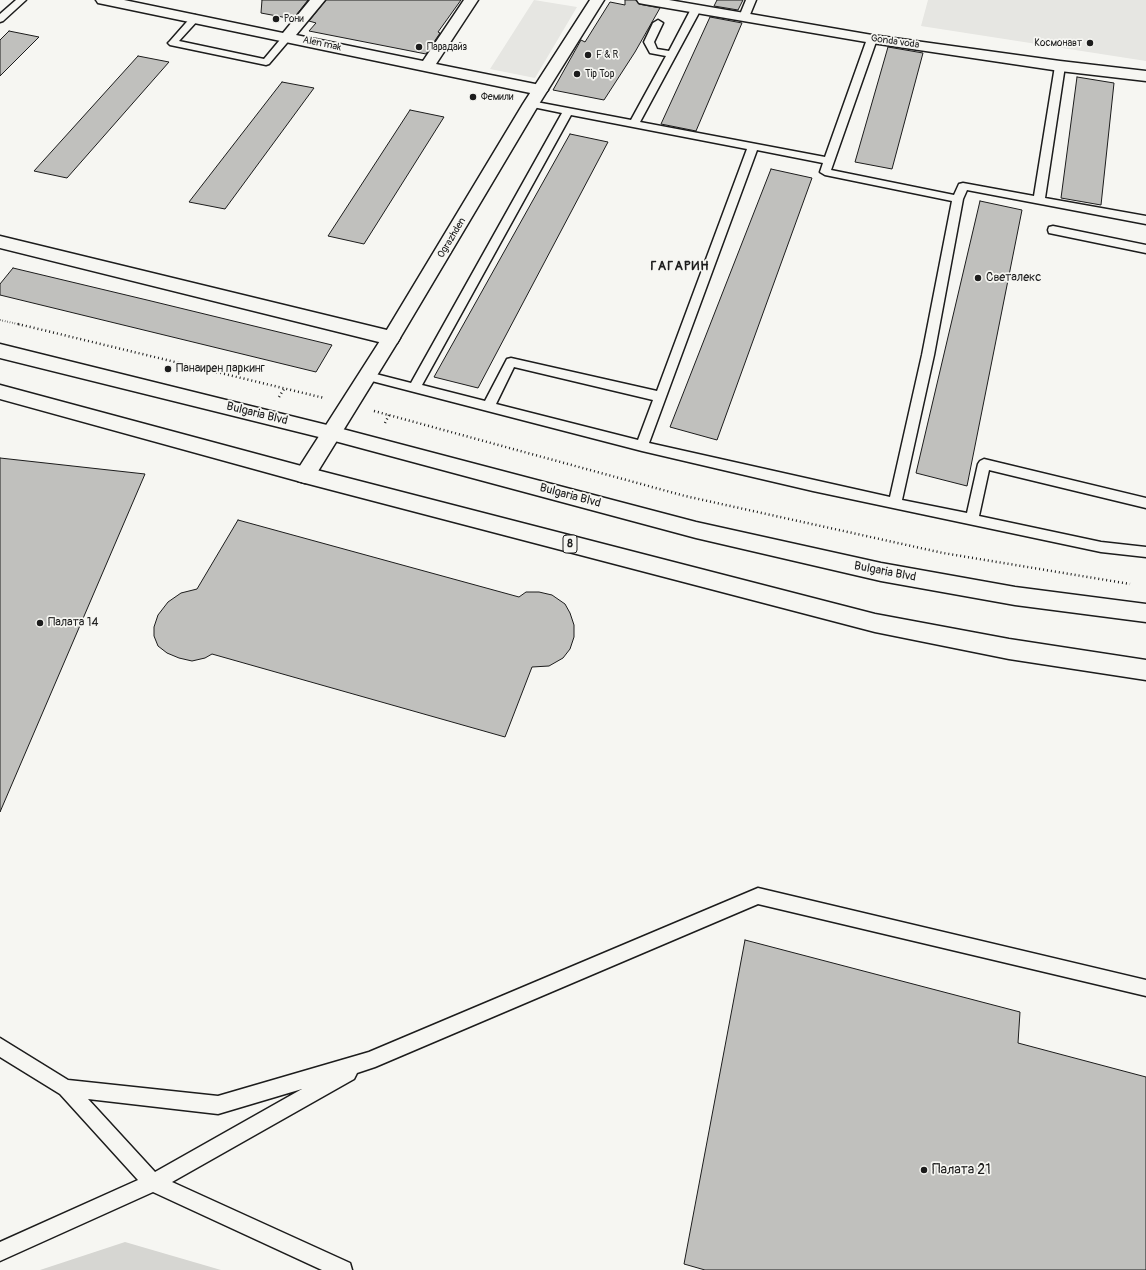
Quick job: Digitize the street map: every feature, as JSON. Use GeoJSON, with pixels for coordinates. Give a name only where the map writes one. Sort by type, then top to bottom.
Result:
{"type":"FeatureCollection","features":[{"type":"Feature","properties":{"kind":"street","name":"Alen mak"},"geometry":{"type":"LineString","coordinates":[[103,0],[540,90]]}},
{"type":"Feature","properties":{"kind":"street"},"geometry":{"type":"LineString","coordinates":[[287,37],[318,0]]}},
{"type":"Feature","properties":{"kind":"street","name":"Ograzhden"},"geometry":{"type":"LineString","coordinates":[[305,475],[392,338],[531,104],[597,0]]}},
{"type":"Feature","properties":{"kind":"street","name":"Gonda voda"},"geometry":{"type":"LineString","coordinates":[[644,0],[872,38],[1060,66],[1146,76]]}},
{"type":"Feature","properties":{"kind":"street"},"geometry":{"type":"LineString","coordinates":[[426,66],[467,1]]}},
{"type":"Feature","properties":{"kind":"street"},"geometry":{"type":"LineString","coordinates":[[0,242],[392,338]]}},
{"type":"Feature","properties":{"kind":"street","name":"Bulgaria Blvd"},"geometry":{"type":"LineString","coordinates":[[0,351],[331,433],[696,530],[881,572],[1015,596],[1146,613]]}},
{"type":"Feature","properties":{"kind":"street","name":"8"},"geometry":{"type":"LineString","coordinates":[[0,392],[305,475],[875,622],[1008,649],[1146,670]]}},
{"type":"Feature","properties":{"kind":"lane"},"geometry":{"type":"LineString","coordinates":[[0,19],[21,0]]}},
{"type":"Feature","properties":{"kind":"lane"},"geometry":{"type":"LineString","coordinates":[[744,17],[751,0]]}},
{"type":"Feature","properties":{"kind":"lane"},"geometry":{"type":"LineString","coordinates":[[634,124],[696,9]]}},
{"type":"Feature","properties":{"kind":"lane"},"geometry":{"type":"LineString","coordinates":[[195,18],[173,43],[266,62],[287,37]]}},
{"type":"Feature","properties":{"kind":"lane"},"geometry":{"type":"LineString","coordinates":[[658,23],[649,42],[653,51],[672,54]]}},
{"type":"Feature","properties":{"kind":"lane"},"geometry":{"type":"LineString","coordinates":[[872,38],[825,172],[958,199]]}},
{"type":"Feature","properties":{"kind":"lane"},"geometry":{"type":"LineString","coordinates":[[1039,200],[1060,66]]}},
{"type":"Feature","properties":{"kind":"lane"},"geometry":{"type":"LineString","coordinates":[[531,104],[829,161]]}},
{"type":"Feature","properties":{"kind":"lane"},"geometry":{"type":"LineString","coordinates":[[414,388],[567,112]]}},
{"type":"Feature","properties":{"kind":"lane"},"geometry":{"type":"LineString","coordinates":[[642,446],[753,147]]}},
{"type":"Feature","properties":{"kind":"lane"},"geometry":{"type":"LineString","coordinates":[[895,503],[928,355],[958,199],[963,186],[1146,220]]}},
{"type":"Feature","properties":{"kind":"lane"},"geometry":{"type":"LineString","coordinates":[[1054,230],[1146,249]]}},
{"type":"Feature","properties":{"kind":"lane"},"geometry":{"type":"LineString","coordinates":[[488,407],[511,362],[661,397]]}},
{"type":"Feature","properties":{"kind":"lane"},"geometry":{"type":"LineString","coordinates":[[368,376],[642,446],[895,503],[1101,547],[1146,552]]}},
{"type":"Feature","properties":{"kind":"lane"},"geometry":{"type":"LineString","coordinates":[[972,519],[984,464],[1146,503]]}},
{"type":"Feature","properties":{"kind":"lane"},"geometry":{"type":"LineString","coordinates":[[0,1252],[153,1183],[369,1061],[758,896],[1146,988]]}},
{"type":"Feature","properties":{"kind":"lane"},"geometry":{"type":"LineString","coordinates":[[0,1047],[66,1088],[153,1183],[314,1264],[343,1270]]}},
{"type":"Feature","properties":{"kind":"lane"},"geometry":{"type":"LineString","coordinates":[[66,1088],[218,1105],[369,1061]]}},
{"type":"Feature","properties":{"kind":"path"},"geometry":{"type":"LineString","coordinates":[[0,320],[350,404],[685,496],[943,553],[1130,584]]}},
{"type":"Feature","properties":{"kind":"shaded area"},"geometry":{"type":"Polygon","coordinates":[[[534,0],[577,7],[535,78],[490,69],[534,0]]]}},
{"type":"Feature","properties":{"kind":"shaded area","name":"Космонавт"},"geometry":{"type":"Polygon","coordinates":[[[928,0],[1146,0],[1146,61],[921,26],[928,0]]]}},
{"type":"Feature","properties":{"kind":"shaded area"},"geometry":{"type":"Polygon","coordinates":[[[125,1242],[221,1270],[40,1270],[125,1242]]]}},
{"type":"Feature","properties":{"kind":"building"},"geometry":{"type":"Polygon","coordinates":[[[262,0],[308,0],[293,19],[261,13],[262,0]]]}},
{"type":"Feature","properties":{"kind":"building"},"geometry":{"type":"Polygon","coordinates":[[[326,0],[461,0],[438,32],[440,33],[426,54],[309,31],[316,23],[309,21],[326,0]]]}},
{"type":"Feature","properties":{"kind":"building"},"geometry":{"type":"Polygon","coordinates":[[[625,0],[636,0],[639,4],[660,8],[635,52],[604,100],[553,90],[581,40],[585,42],[610,2],[625,5],[625,0]]]}},
{"type":"Feature","properties":{"kind":"building"},"geometry":{"type":"Polygon","coordinates":[[[717,0],[743,0],[738,10],[714,6],[717,0]]]}},
{"type":"Feature","properties":{"kind":"building"},"geometry":{"type":"Polygon","coordinates":[[[710,17],[742,23],[696,131],[661,124],[710,17]]]}},
{"type":"Feature","properties":{"kind":"building"},"geometry":{"type":"Polygon","coordinates":[[[9,31],[39,37],[0,76],[0,40],[9,31]]]}},
{"type":"Feature","properties":{"kind":"building"},"geometry":{"type":"Polygon","coordinates":[[[888,47],[923,53],[892,169],[855,162],[888,47]]]}},
{"type":"Feature","properties":{"kind":"building"},"geometry":{"type":"Polygon","coordinates":[[[138,56],[169,62],[67,178],[34,171],[138,56]]]}},
{"type":"Feature","properties":{"kind":"building"},"geometry":{"type":"Polygon","coordinates":[[[1077,77],[1114,83],[1101,205],[1061,198],[1077,77]]]}},
{"type":"Feature","properties":{"kind":"building"},"geometry":{"type":"Polygon","coordinates":[[[282,82],[314,88],[225,209],[189,202],[282,82]]]}},
{"type":"Feature","properties":{"kind":"building"},"geometry":{"type":"Polygon","coordinates":[[[410,110],[444,117],[364,244],[328,236],[410,110]]]}},
{"type":"Feature","properties":{"kind":"building"},"geometry":{"type":"Polygon","coordinates":[[[570,134],[608,142],[478,388],[434,377],[570,134]]]}},
{"type":"Feature","properties":{"kind":"building"},"geometry":{"type":"Polygon","coordinates":[[[771,169],[812,178],[717,440],[670,427],[771,169]]]}},
{"type":"Feature","properties":{"kind":"building"},"geometry":{"type":"Polygon","coordinates":[[[980,201],[1022,210],[967,486],[916,473],[980,201]]]}},
{"type":"Feature","properties":{"kind":"building"},"geometry":{"type":"Polygon","coordinates":[[[13,268],[332,345],[316,372],[0,295],[0,284],[13,268]]]}},
{"type":"Feature","properties":{"kind":"building","name":"Палата 14"},"geometry":{"type":"Polygon","coordinates":[[[0,458],[145,474],[0,812],[0,458]]]}},
{"type":"Feature","properties":{"kind":"building"},"geometry":{"type":"Polygon","coordinates":[[[238,520],[519,597],[526,592],[539,592],[552,595],[565,604],[574,625],[574,637],[570,649],[563,658],[549,666],[532,667],[505,737],[212,654],[205,658],[192,661],[167,653],[158,646],[154,636],[154,627],[158,615],[168,602],[181,593],[197,589],[238,520]]]}},
{"type":"Feature","properties":{"kind":"building","name":"Палата 21"},"geometry":{"type":"Polygon","coordinates":[[[745,940],[1020,1012],[1018,1043],[1146,1077],[1146,1270],[705,1270],[684,1264],[745,940]]]}},
{"type":"Feature","properties":{"kind":"place","name":"Рони"},"geometry":{"type":"Point","coordinates":[276,19]}},
{"type":"Feature","properties":{"kind":"place","name":"Космонавт"},"geometry":{"type":"Point","coordinates":[1090,43]}},
{"type":"Feature","properties":{"kind":"place","name":"Парадайз"},"geometry":{"type":"Point","coordinates":[419,47]}},
{"type":"Feature","properties":{"kind":"place","name":"F & R"},"geometry":{"type":"Point","coordinates":[588,55]}},
{"type":"Feature","properties":{"kind":"place","name":"Tip Top"},"geometry":{"type":"Point","coordinates":[577,74]}},
{"type":"Feature","properties":{"kind":"place","name":"Фемили"},"geometry":{"type":"Point","coordinates":[473,97]}},
{"type":"Feature","properties":{"kind":"place","name":"Светалекс"},"geometry":{"type":"Point","coordinates":[978,278]}},
{"type":"Feature","properties":{"kind":"place","name":"Панаирен паркинг"},"geometry":{"type":"Point","coordinates":[168,369]}},
{"type":"Feature","properties":{"kind":"place","name":"Палата 14"},"geometry":{"type":"Point","coordinates":[40,623]}},
{"type":"Feature","properties":{"kind":"place","name":"Палата 21"},"geometry":{"type":"Point","coordinates":[924,1170]}},
{"type":"Feature","properties":{"kind":"district","name":"ГАГАРИН"},"geometry":{"type":"Point","coordinates":[680,267]}}]}
